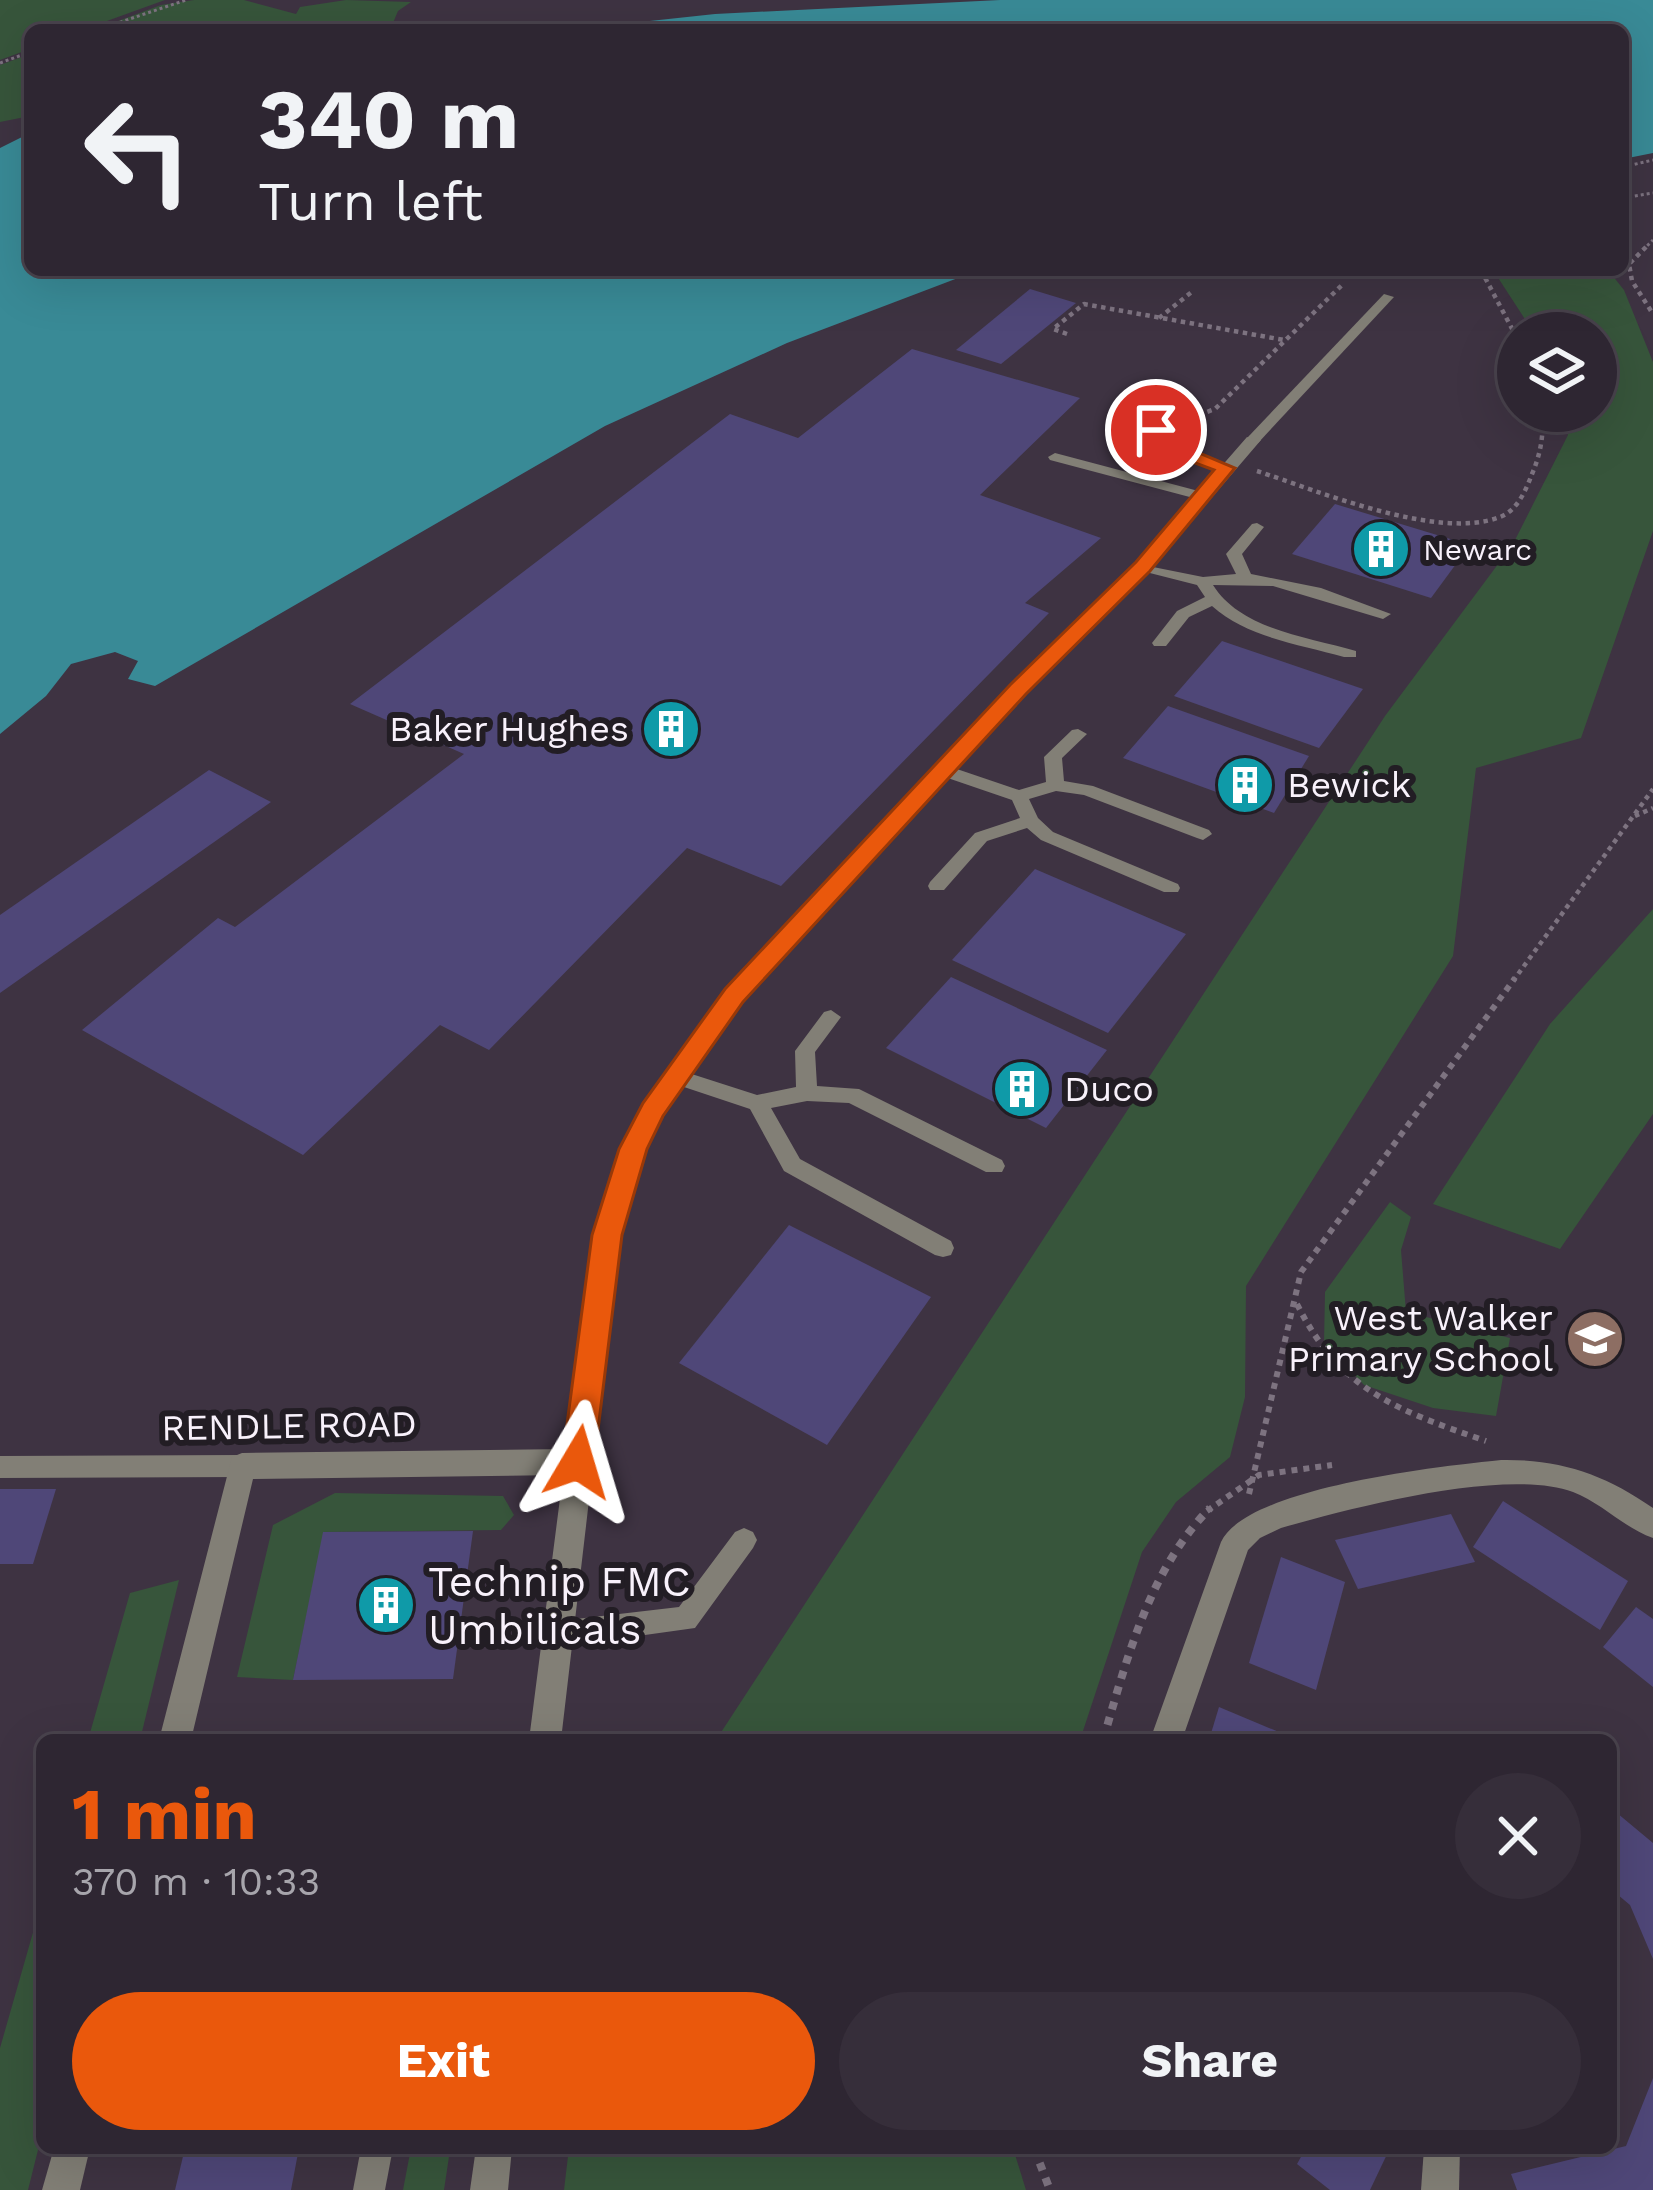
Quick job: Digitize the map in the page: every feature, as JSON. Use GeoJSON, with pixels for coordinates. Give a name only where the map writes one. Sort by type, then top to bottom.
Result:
{"type":"FeatureCollection","features":[{"type":"Feature","properties":{"kind":"street"},"geometry":{"type":"LineString","coordinates":[[546,1734],[612,1213],[633,1149],[673,1076],[734,996],[942,770],[1143,567],[1253,440]]}},
{"type":"Feature","properties":{"kind":"street","name":"RENDLE ROAD"},"geometry":{"type":"LineString","coordinates":[[242,1466],[578,1462]]}},
{"type":"Feature","properties":{"kind":"street"},"geometry":{"type":"LineString","coordinates":[[177,1734],[242,1466]]}},
{"type":"Feature","properties":{"kind":"street"},"geometry":{"type":"LineString","coordinates":[[1168,1734],[1236,1542],[1250,1528],[1276,1516],[1475,1475],[1514,1472],[1560,1475],[1590,1486],[1653,1525]]}},
{"type":"Feature","properties":{"kind":"street"},"geometry":{"type":"LineString","coordinates":[[61,2190],[70,2154]]}},
{"type":"Feature","properties":{"kind":"street"},"geometry":{"type":"LineString","coordinates":[[489,2190],[493,2154]]}},
{"type":"Feature","properties":{"kind":"street"},"geometry":{"type":"LineString","coordinates":[[1440,2190],[1442,2154]]}},
{"type":"Feature","properties":{"kind":"lane"},"geometry":{"type":"LineString","coordinates":[[1253,440],[1388,297]]}},
{"type":"Feature","properties":{"kind":"lane"},"geometry":{"type":"LineString","coordinates":[[1156,402],[1153,423],[1174,447],[1228,465]]}},
{"type":"Feature","properties":{"kind":"lane"},"geometry":{"type":"LineString","coordinates":[[1055,457],[1201,496]]}},
{"type":"Feature","properties":{"kind":"lane"},"geometry":{"type":"LineString","coordinates":[[1244,574],[1234,554],[1257,526]]}},
{"type":"Feature","properties":{"kind":"lane"},"geometry":{"type":"LineString","coordinates":[[1143,567],[1203,582],[1244,574],[1275,579],[1383,614]]}},
{"type":"Feature","properties":{"kind":"lane"},"geometry":{"type":"LineString","coordinates":[[1203,582],[1211,600],[1234,616],[1350,655]]}},
{"type":"Feature","properties":{"kind":"lane"},"geometry":{"type":"LineString","coordinates":[[1160,643],[1183,614],[1211,600]]}},
{"type":"Feature","properties":{"kind":"lane"},"geometry":{"type":"LineString","coordinates":[[1055,785],[1053,757],[1078,734]]}},
{"type":"Feature","properties":{"kind":"lane"},"geometry":{"type":"LineString","coordinates":[[942,770],[1019,796],[1055,785],[1087,790],[1203,834]]}},
{"type":"Feature","properties":{"kind":"lane"},"geometry":{"type":"LineString","coordinates":[[1019,796],[1030,821],[1047,836],[1171,888]]}},
{"type":"Feature","properties":{"kind":"lane"},"geometry":{"type":"LineString","coordinates":[[937,886],[981,837],[1030,821]]}},
{"type":"Feature","properties":{"kind":"lane"},"geometry":{"type":"LineString","coordinates":[[807,1094],[805,1051],[831,1017]]}},
{"type":"Feature","properties":{"kind":"lane"},"geometry":{"type":"LineString","coordinates":[[673,1076],[757,1102],[807,1094],[852,1095],[994,1166]]}},
{"type":"Feature","properties":{"kind":"lane"},"geometry":{"type":"LineString","coordinates":[[757,1102],[792,1165],[944,1248]]}},
{"type":"Feature","properties":{"kind":"lane","name":"RENDLE ROAD"},"geometry":{"type":"LineString","coordinates":[[0,1467],[242,1466]]}},
{"type":"Feature","properties":{"kind":"lane"},"geometry":{"type":"LineString","coordinates":[[559,1634],[686,1618],[744,1540]]}},
{"type":"Feature","properties":{"kind":"lane"},"geometry":{"type":"LineString","coordinates":[[369,2190],[376,2154]]}},
{"type":"Feature","properties":{"kind":"path"},"geometry":{"type":"LineString","coordinates":[[115,24],[186,0]]}},
{"type":"Feature","properties":{"kind":"path"},"geometry":{"type":"LineString","coordinates":[[1653,240],[1629,264],[1632,281],[1653,314]]}},
{"type":"Feature","properties":{"kind":"path"},"geometry":{"type":"LineString","coordinates":[[1484,276],[1503,312]]}},
{"type":"Feature","properties":{"kind":"path"},"geometry":{"type":"LineString","coordinates":[[1153,423],[1192,419],[1215,409],[1342,285]]}},
{"type":"Feature","properties":{"kind":"path"},"geometry":{"type":"LineString","coordinates":[[1160,318],[1192,291]]}},
{"type":"Feature","properties":{"kind":"path"},"geometry":{"type":"LineString","coordinates":[[1067,334],[1053,329],[1084,304],[1284,340]]}},
{"type":"Feature","properties":{"kind":"path"},"geometry":{"type":"LineString","coordinates":[[1228,465],[1381,508],[1467,522],[1492,520],[1520,500],[1539,461],[1545,432]]}},
{"type":"Feature","properties":{"kind":"path"},"geometry":{"type":"LineString","coordinates":[[1105,1734],[1165,1564],[1180,1538],[1202,1512],[1254,1477],[1301,1272],[1653,789]]}},
{"type":"Feature","properties":{"kind":"path"},"geometry":{"type":"LineString","coordinates":[[1631,818],[1653,808]]}},
{"type":"Feature","properties":{"kind":"path"},"geometry":{"type":"LineString","coordinates":[[1296,1301],[1314,1344],[1350,1383],[1388,1405],[1495,1444]]}},
{"type":"Feature","properties":{"kind":"path"},"geometry":{"type":"LineString","coordinates":[[1038,2154],[1050,2190]]}},
{"type":"Feature","properties":{"kind":"green space"},"geometry":{"type":"Polygon","coordinates":[[[0,0],[165,0],[99,24],[24,24],[24,51],[0,60],[0,0]]]}},
{"type":"Feature","properties":{"kind":"green space"},"geometry":{"type":"Polygon","coordinates":[[[244,0],[296,14],[300,7],[346,0],[411,2],[398,11],[393,24],[110,24],[161,5],[244,0]]]}},
{"type":"Feature","properties":{"kind":"green space"},"geometry":{"type":"Polygon","coordinates":[[[24,56],[24,117],[0,122],[0,65],[24,56]]]}},
{"type":"Feature","properties":{"kind":"green space"},"geometry":{"type":"Polygon","coordinates":[[[1497,276],[1613,276],[1624,290],[1653,362],[1653,531],[1581,738],[1476,768],[1453,956],[1246,1286],[1245,1397],[1230,1457],[1176,1502],[1142,1552],[1082,1734],[720,1734],[1385,716],[1513,544],[1568,435],[1617,432],[1617,312],[1520,312],[1497,276]]]}},
{"type":"Feature","properties":{"kind":"green space"},"geometry":{"type":"Polygon","coordinates":[[[1653,909],[1653,1114],[1560,1249],[1433,1204],[1550,1024],[1653,909]]]}},
{"type":"Feature","properties":{"kind":"green space"},"geometry":{"type":"Polygon","coordinates":[[[1390,1202],[1411,1217],[1401,1250],[1406,1312],[1510,1338],[1496,1416],[1433,1408],[1364,1385],[1324,1344],[1325,1292],[1390,1202]]]}},
{"type":"Feature","properties":{"kind":"green space"},"geometry":{"type":"Polygon","coordinates":[[[335,1493],[503,1496],[514,1515],[501,1530],[324,1532],[293,1680],[237,1677],[273,1525],[335,1493]]]}},
{"type":"Feature","properties":{"kind":"green space"},"geometry":{"type":"Polygon","coordinates":[[[179,1580],[141,1734],[90,1734],[130,1593],[179,1580]]]}},
{"type":"Feature","properties":{"kind":"green space"},"geometry":{"type":"Polygon","coordinates":[[[36,1922],[37,2154],[28,2190],[0,2190],[0,2048],[36,1922]]]}},
{"type":"Feature","properties":{"kind":"green space"},"geometry":{"type":"Polygon","coordinates":[[[410,2154],[449,2154],[444,2190],[403,2190],[410,2154]]]}},
{"type":"Feature","properties":{"kind":"green space"},"geometry":{"type":"Polygon","coordinates":[[[568,2154],[1015,2154],[1026,2190],[564,2190],[568,2154]]]}},
{"type":"Feature","properties":{"kind":"water"},"geometry":{"type":"Polygon","coordinates":[[[1000,0],[1653,0],[1653,153],[1629,158],[1629,24],[622,24],[715,14],[1000,0]]]}},
{"type":"Feature","properties":{"kind":"water"},"geometry":{"type":"Polygon","coordinates":[[[24,136],[24,276],[963,276],[787,343],[605,426],[155,686],[128,679],[138,661],[115,652],[71,664],[46,696],[0,734],[0,148],[24,136]]]}},
{"type":"Feature","properties":{"kind":"building"},"geometry":{"type":"Polygon","coordinates":[[[1030,289],[1076,303],[1001,364],[956,350],[1030,289]]]}},
{"type":"Feature","properties":{"kind":"building","name":"Baker Hughes"},"geometry":{"type":"Polygon","coordinates":[[[912,349],[1080,398],[980,495],[1101,538],[1025,603],[1049,613],[781,886],[687,848],[489,1050],[440,1025],[303,1155],[82,1030],[218,918],[235,927],[464,754],[350,704],[730,414],[798,438],[912,349]]]}},
{"type":"Feature","properties":{"kind":"building","name":"Newarc"},"geometry":{"type":"Polygon","coordinates":[[[1335,504],[1470,545],[1431,598],[1292,554],[1335,504]]]}},
{"type":"Feature","properties":{"kind":"building"},"geometry":{"type":"Polygon","coordinates":[[[1222,641],[1363,689],[1319,748],[1174,696],[1222,641]]]}},
{"type":"Feature","properties":{"kind":"building","name":"Bewick"},"geometry":{"type":"Polygon","coordinates":[[[1168,706],[1309,756],[1274,813],[1123,758],[1168,706]]]}},
{"type":"Feature","properties":{"kind":"building"},"geometry":{"type":"Polygon","coordinates":[[[209,770],[271,802],[0,993],[0,915],[209,770]]]}},
{"type":"Feature","properties":{"kind":"building"},"geometry":{"type":"Polygon","coordinates":[[[1035,869],[1186,934],[1108,1033],[952,960],[1035,869]]]}},
{"type":"Feature","properties":{"kind":"building","name":"Duco"},"geometry":{"type":"Polygon","coordinates":[[[951,977],[1107,1050],[1046,1128],[886,1048],[951,977]]]}},
{"type":"Feature","properties":{"kind":"building"},"geometry":{"type":"Polygon","coordinates":[[[789,1225],[931,1297],[827,1445],[679,1363],[789,1225]]]}},
{"type":"Feature","properties":{"kind":"building"},"geometry":{"type":"Polygon","coordinates":[[[0,1489],[56,1489],[33,1564],[0,1564],[0,1489]]]}},
{"type":"Feature","properties":{"kind":"building"},"geometry":{"type":"Polygon","coordinates":[[[1503,1501],[1628,1581],[1600,1630],[1473,1547],[1503,1501]]]}},
{"type":"Feature","properties":{"kind":"building"},"geometry":{"type":"Polygon","coordinates":[[[1451,1514],[1475,1562],[1358,1589],[1335,1540],[1451,1514]]]}},
{"type":"Feature","properties":{"kind":"building","name":"Technip FMC Umbilicals"},"geometry":{"type":"Polygon","coordinates":[[[473,1531],[453,1679],[293,1680],[323,1532],[473,1531]]]}},
{"type":"Feature","properties":{"kind":"building"},"geometry":{"type":"Polygon","coordinates":[[[1281,1557],[1345,1582],[1316,1690],[1249,1663],[1281,1557]]]}},
{"type":"Feature","properties":{"kind":"building"},"geometry":{"type":"Polygon","coordinates":[[[1636,1607],[1653,1619],[1653,1687],[1603,1647],[1636,1607]]]}},
{"type":"Feature","properties":{"kind":"building"},"geometry":{"type":"Polygon","coordinates":[[[1219,1707],[1284,1734],[1211,1734],[1219,1707]]]}},
{"type":"Feature","properties":{"kind":"building"},"geometry":{"type":"Polygon","coordinates":[[[1617,1813],[1653,1843],[1653,1959],[1630,1905],[1617,1894],[1617,1813]]]}},
{"type":"Feature","properties":{"kind":"building"},"geometry":{"type":"Polygon","coordinates":[[[1653,2078],[1653,2190],[1517,2190],[1511,2174],[1593,2154],[1617,2154],[1617,2148],[1626,2146],[1653,2078]]]}},
{"type":"Feature","properties":{"kind":"building"},"geometry":{"type":"Polygon","coordinates":[[[184,2154],[298,2154],[291,2190],[175,2190],[184,2154]]]}},
{"type":"Feature","properties":{"kind":"building"},"geometry":{"type":"Polygon","coordinates":[[[1303,2154],[1387,2154],[1370,2190],[1330,2190],[1297,2164],[1303,2154]]]}},
{"type":"Feature","properties":{"kind":"place","name":"Newarc"},"geometry":{"type":"Point","coordinates":[1381,549]}},
{"type":"Feature","properties":{"kind":"place","name":"Baker Hughes"},"geometry":{"type":"Point","coordinates":[671,729]}},
{"type":"Feature","properties":{"kind":"place","name":"Bewick"},"geometry":{"type":"Point","coordinates":[1245,785]}},
{"type":"Feature","properties":{"kind":"place","name":"Duco"},"geometry":{"type":"Point","coordinates":[1022,1089]}},
{"type":"Feature","properties":{"kind":"place","name":"West Walker Primary School"},"geometry":{"type":"Point","coordinates":[1595,1339]}},
{"type":"Feature","properties":{"kind":"place","name":"Technip FMC Umbilicals"},"geometry":{"type":"Point","coordinates":[386,1605]}},
{"type":"Feature","properties":{"kind":"route"},"geometry":{"type":"LineString","coordinates":[[578,1462],[607,1235],[618,1190],[652,1110],[734,996],[1043,663],[1143,567],[1226,468],[1186,454],[1156,430]]}}]}
